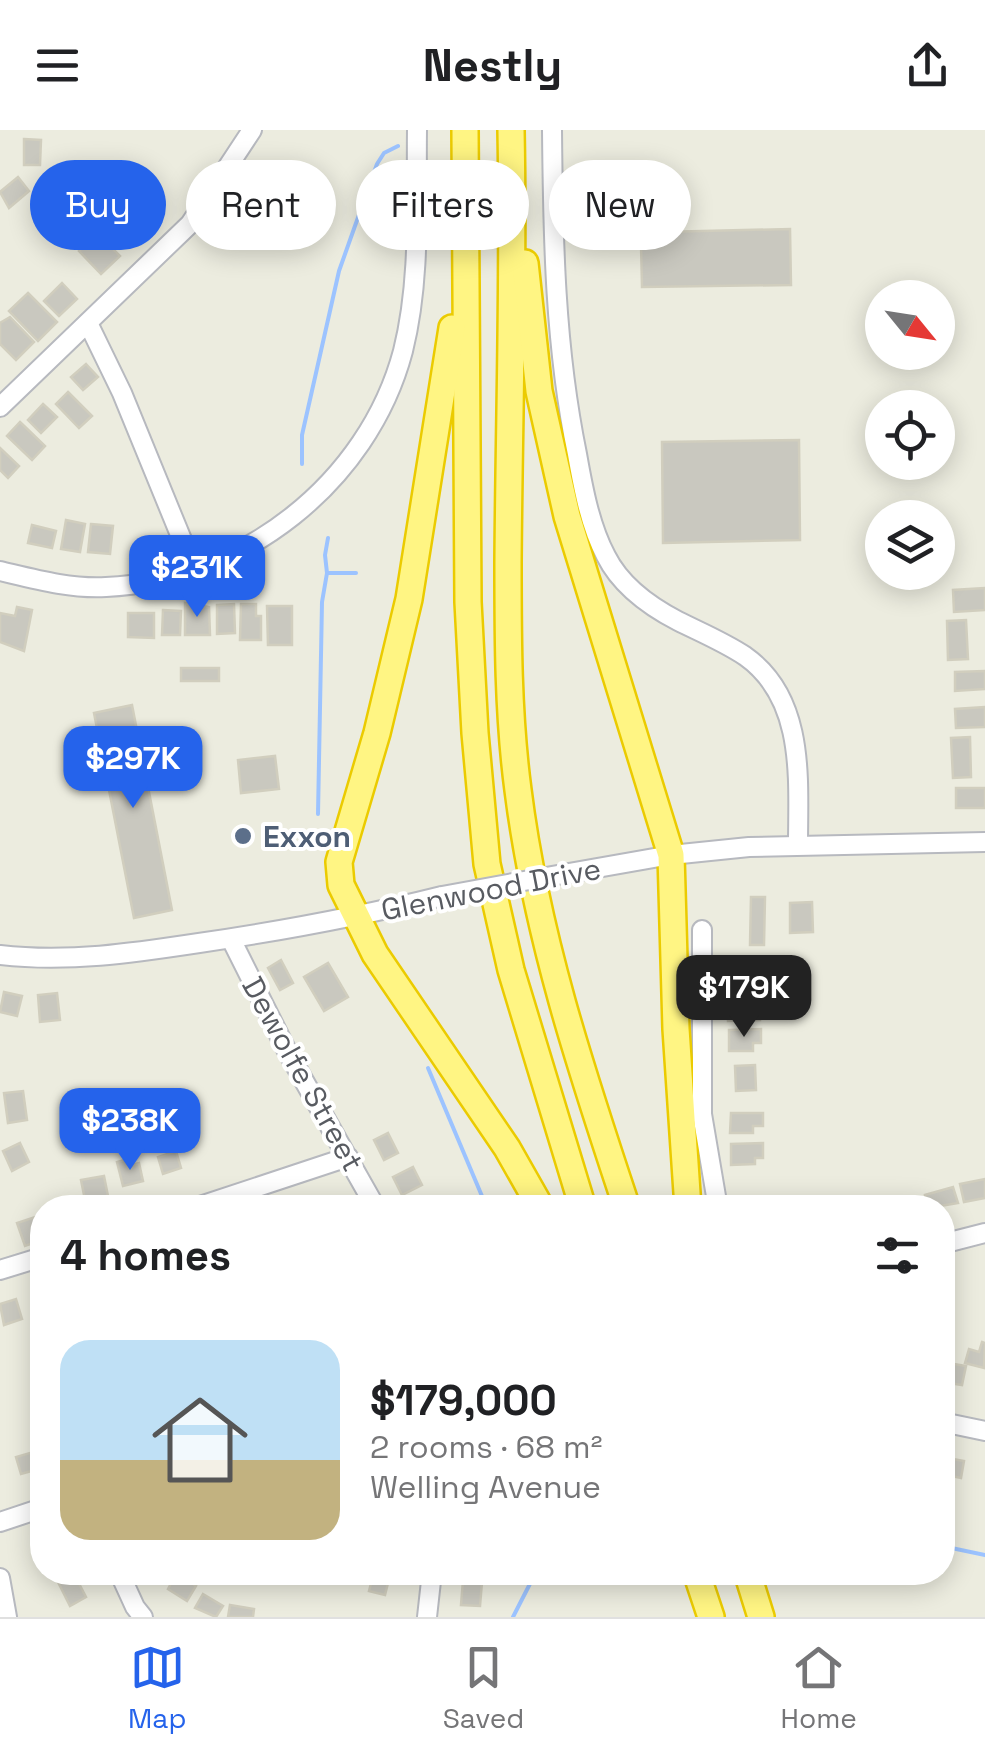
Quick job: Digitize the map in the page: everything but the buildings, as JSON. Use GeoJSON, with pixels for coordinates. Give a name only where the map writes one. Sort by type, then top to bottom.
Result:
{"type":"FeatureCollection","features":[{"type":"Feature","properties":{"kind":"highway"},"geometry":{"type":"LineString","coordinates":[[465,130],[468,602],[474,733],[487,864],[511,970],[579,1195]]}},
{"type":"Feature","properties":{"kind":"highway"},"geometry":{"type":"LineString","coordinates":[[511,142],[538,391],[567,516],[672,855],[676,1028],[687,1195]]}},
{"type":"Feature","properties":{"kind":"highway"},"geometry":{"type":"LineString","coordinates":[[511,142],[508,615],[518,790],[534,899],[556,984],[578,1064],[623,1195]]}},
{"type":"Feature","properties":{"kind":"highway"},"geometry":{"type":"LineString","coordinates":[[465,254],[406,614],[377,733],[339,862],[341,885],[354,916],[399,993],[507,1148],[534,1195]]}},
{"type":"Feature","properties":{"kind":"highway"},"geometry":{"type":"LineString","coordinates":[[700,1585],[710,1617]]}},
{"type":"Feature","properties":{"kind":"highway"},"geometry":{"type":"LineString","coordinates":[[752,1585],[759,1611]]}},
{"type":"Feature","properties":{"kind":"street"},"geometry":{"type":"LineString","coordinates":[[0,407],[190,224],[252,130]]}},
{"type":"Feature","properties":{"kind":"street"},"geometry":{"type":"LineString","coordinates":[[0,571],[50,582],[106,587],[194,568],[254,543],[306,507],[351,457],[388,395],[402,352],[416,276],[417,130]]}},
{"type":"Feature","properties":{"kind":"street"},"geometry":{"type":"LineString","coordinates":[[552,130],[560,360],[580,474],[594,526],[622,581],[652,607],[744,656],[775,688],[790,720],[794,741],[798,845]]}},
{"type":"Feature","properties":{"kind":"street"},"geometry":{"type":"LineString","coordinates":[[88,323],[122,393],[194,568]]}},
{"type":"Feature","properties":{"kind":"street","name":"Glenwood Drive"},"geometry":{"type":"LineString","coordinates":[[0,955],[46,959],[121,955],[231,939],[672,855],[798,845],[985,842]]}},
{"type":"Feature","properties":{"kind":"street"},"geometry":{"type":"LineString","coordinates":[[702,930],[702,1114],[716,1195]]}},
{"type":"Feature","properties":{"kind":"street","name":"Dewolfe Street"},"geometry":{"type":"LineString","coordinates":[[231,939],[286,1049],[369,1195]]}},
{"type":"Feature","properties":{"kind":"street"},"geometry":{"type":"LineString","coordinates":[[234,1195],[348,1158]]}},
{"type":"Feature","properties":{"kind":"street"},"geometry":{"type":"LineString","coordinates":[[955,1241],[985,1233]]}},
{"type":"Feature","properties":{"kind":"street"},"geometry":{"type":"LineString","coordinates":[[0,1270],[30,1260]]}},
{"type":"Feature","properties":{"kind":"street"},"geometry":{"type":"LineString","coordinates":[[955,1425],[985,1431]]}},
{"type":"Feature","properties":{"kind":"street"},"geometry":{"type":"LineString","coordinates":[[0,1522],[30,1512]]}},
{"type":"Feature","properties":{"kind":"street"},"geometry":{"type":"LineString","coordinates":[[0,1578],[6,1617]]}},
{"type":"Feature","properties":{"kind":"street"},"geometry":{"type":"LineString","coordinates":[[126,1585],[143,1617]]}},
{"type":"Feature","properties":{"kind":"street"},"geometry":{"type":"LineString","coordinates":[[427,1617],[431,1585]]}},
{"type":"Feature","properties":{"kind":"waterway"},"geometry":{"type":"LineString","coordinates":[[302,464],[302,435],[339,271],[377,164],[384,153],[398,146]]}},
{"type":"Feature","properties":{"kind":"waterway"},"geometry":{"type":"LineString","coordinates":[[318,814],[322,602],[328,538]]}},
{"type":"Feature","properties":{"kind":"waterway"},"geometry":{"type":"LineString","coordinates":[[327,573],[356,573]]}},
{"type":"Feature","properties":{"kind":"waterway"},"geometry":{"type":"LineString","coordinates":[[428,1068],[482,1195]]}},
{"type":"Feature","properties":{"kind":"waterway"},"geometry":{"type":"LineString","coordinates":[[955,1549],[985,1555]]}},
{"type":"Feature","properties":{"kind":"waterway"},"geometry":{"type":"LineString","coordinates":[[513,1617],[529,1585]]}},
{"type":"Feature","properties":{"kind":"place","name":"Exxon"},"geometry":{"type":"Point","coordinates":[243,836]}}]}
